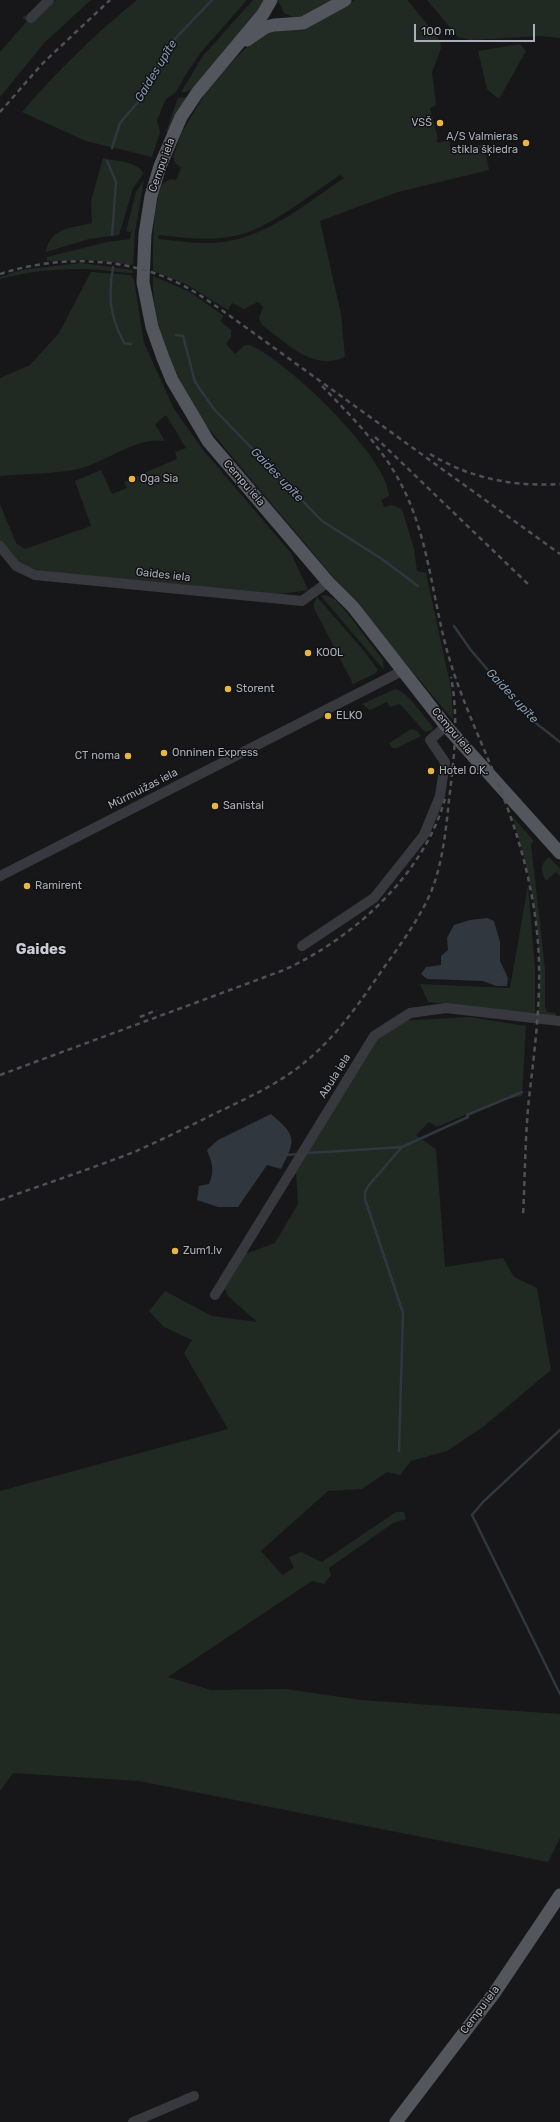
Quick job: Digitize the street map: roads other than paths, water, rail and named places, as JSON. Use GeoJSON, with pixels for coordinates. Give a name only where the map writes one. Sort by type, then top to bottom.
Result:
{"type":"FeatureCollection","features":[{"type":"Feature","properties":{"kind":"main road","name":"Cempu iela"},"geometry":{"type":"LineString","coordinates":[[236,48],[266,27],[303,23],[345,0]]}},
{"type":"Feature","properties":{"kind":"main road","name":"Cempu iela"},"geometry":{"type":"LineString","coordinates":[[271,2],[273,13],[279,20],[286,24]]}},
{"type":"Feature","properties":{"kind":"main road","name":"Cempu iela"},"geometry":{"type":"LineString","coordinates":[[271,2],[236,48],[207,79],[181,117],[160,166],[151,196],[145,234],[144,282],[146,302],[152,327],[172,380],[208,441],[328,582],[353,606],[446,726],[560,853]]}},
{"type":"Feature","properties":{"kind":"main road","name":"Cempu iela"},"geometry":{"type":"LineString","coordinates":[[396,2122],[495,1992],[560,1894]]}},
{"type":"Feature","properties":{"kind":"street"},"geometry":{"type":"LineString","coordinates":[[31,18],[49,0]]}},
{"type":"Feature","properties":{"kind":"street","name":"Gaides iela"},"geometry":{"type":"LineString","coordinates":[[0,546],[16,566],[35,575],[302,601],[328,582]]}},
{"type":"Feature","properties":{"kind":"street","name":"Mūrmuižas iela"},"geometry":{"type":"LineString","coordinates":[[0,876],[404,670]]}},
{"type":"Feature","properties":{"kind":"street"},"geometry":{"type":"LineString","coordinates":[[302,946],[374,898],[424,835],[440,796],[445,762],[430,740],[446,726]]}},
{"type":"Feature","properties":{"kind":"street","name":"Abula iela"},"geometry":{"type":"LineString","coordinates":[[215,1294],[374,1036],[410,1013],[446,1008],[560,1021]]}},
{"type":"Feature","properties":{"kind":"street"},"geometry":{"type":"LineString","coordinates":[[133,2122],[194,2096]]}},
{"type":"Feature","properties":{"kind":"waterway","name":"Gaides upīte"},"geometry":{"type":"LineString","coordinates":[[112,148],[120,123],[139,101],[173,41],[212,0]]}},
{"type":"Feature","properties":{"kind":"waterway","name":"Gaides upīte"},"geometry":{"type":"LineString","coordinates":[[107,161],[116,182],[112,235]]}},
{"type":"Feature","properties":{"kind":"waterway","name":"Gaides upīte"},"geometry":{"type":"LineString","coordinates":[[113,267],[111,278],[111,306],[113,315],[124,343],[131,344]]}},
{"type":"Feature","properties":{"kind":"waterway","name":"Gaides upīte"},"geometry":{"type":"LineString","coordinates":[[176,335],[183,336],[195,382],[214,409],[322,521],[382,559],[418,586]]}},
{"type":"Feature","properties":{"kind":"waterway","name":"Gaides upīte"},"geometry":{"type":"LineString","coordinates":[[454,626],[470,649],[527,716],[560,742]]}},
{"type":"Feature","properties":{"kind":"waterway"},"geometry":{"type":"LineString","coordinates":[[467,1115],[522,1092]]}},
{"type":"Feature","properties":{"kind":"waterway"},"geometry":{"type":"LineString","coordinates":[[402,1147],[468,1117]]}},
{"type":"Feature","properties":{"kind":"waterway"},"geometry":{"type":"LineString","coordinates":[[309,1153],[402,1147],[369,1185],[365,1192],[365,1199],[403,1313],[399,1451]]}},
{"type":"Feature","properties":{"kind":"waterway"},"geometry":{"type":"LineString","coordinates":[[286,1155],[299,1154]]}},
{"type":"Feature","properties":{"kind":"waterway"},"geometry":{"type":"LineString","coordinates":[[560,1430],[483,1502],[472,1515],[560,1694]]}},
{"type":"Feature","properties":{"kind":"railway"},"geometry":{"type":"LineString","coordinates":[[0,112],[43,63],[110,0]]}},
{"type":"Feature","properties":{"kind":"railway"},"geometry":{"type":"LineString","coordinates":[[0,274],[43,264],[87,261],[132,267],[153,273],[181,284],[223,311],[560,554]]}},
{"type":"Feature","properties":{"kind":"railway"},"geometry":{"type":"LineString","coordinates":[[322,386],[357,422],[388,461],[413,510],[420,531],[450,661],[465,704],[508,809],[527,872],[537,929],[539,982],[534,1059],[527,1127],[523,1217]]}},
{"type":"Feature","properties":{"kind":"railway"},"geometry":{"type":"LineString","coordinates":[[375,437],[530,586]]}},
{"type":"Feature","properties":{"kind":"railway"},"geometry":{"type":"LineString","coordinates":[[430,454],[460,469],[492,479],[526,484],[560,484]]}},
{"type":"Feature","properties":{"kind":"railway"},"geometry":{"type":"LineString","coordinates":[[0,1200],[134,1152],[254,1094],[292,1072],[320,1049],[332,1036],[365,995],[412,928],[433,887],[442,855],[454,754],[455,708],[451,677]]}},
{"type":"Feature","properties":{"kind":"railway"},"geometry":{"type":"LineString","coordinates":[[0,1075],[284,970],[310,957],[360,922],[383,901],[403,878],[421,853],[435,827],[445,799]]}},
{"type":"Feature","properties":{"kind":"railway"},"geometry":{"type":"LineString","coordinates":[[140,1017],[157,1010]]}},
{"type":"Feature","properties":{"kind":"place","name":"VSŠ"},"geometry":{"type":"Point","coordinates":[440,123]}},
{"type":"Feature","properties":{"kind":"place","name":"A/S Valmieras stikla šķiedra"},"geometry":{"type":"Point","coordinates":[526,143]}},
{"type":"Feature","properties":{"kind":"place","name":"Oga Sia"},"geometry":{"type":"Point","coordinates":[132,479]}},
{"type":"Feature","properties":{"kind":"place","name":"KOOL"},"geometry":{"type":"Point","coordinates":[308,653]}},
{"type":"Feature","properties":{"kind":"place","name":"Storent"},"geometry":{"type":"Point","coordinates":[228,689]}},
{"type":"Feature","properties":{"kind":"place","name":"ELKO"},"geometry":{"type":"Point","coordinates":[328,716]}},
{"type":"Feature","properties":{"kind":"place","name":"Onninen Express"},"geometry":{"type":"Point","coordinates":[164,753]}},
{"type":"Feature","properties":{"kind":"place","name":"CT noma"},"geometry":{"type":"Point","coordinates":[128,756]}},
{"type":"Feature","properties":{"kind":"place","name":"Hotel O.K."},"geometry":{"type":"Point","coordinates":[431,771]}},
{"type":"Feature","properties":{"kind":"place","name":"Sanistal"},"geometry":{"type":"Point","coordinates":[215,806]}},
{"type":"Feature","properties":{"kind":"place","name":"Ramirent"},"geometry":{"type":"Point","coordinates":[27,886]}},
{"type":"Feature","properties":{"kind":"place","name":"Zum1.lv"},"geometry":{"type":"Point","coordinates":[175,1251]}},
{"type":"Feature","properties":{"kind":"district","name":"Gaides"},"geometry":{"type":"Point","coordinates":[41,950]}}]}
